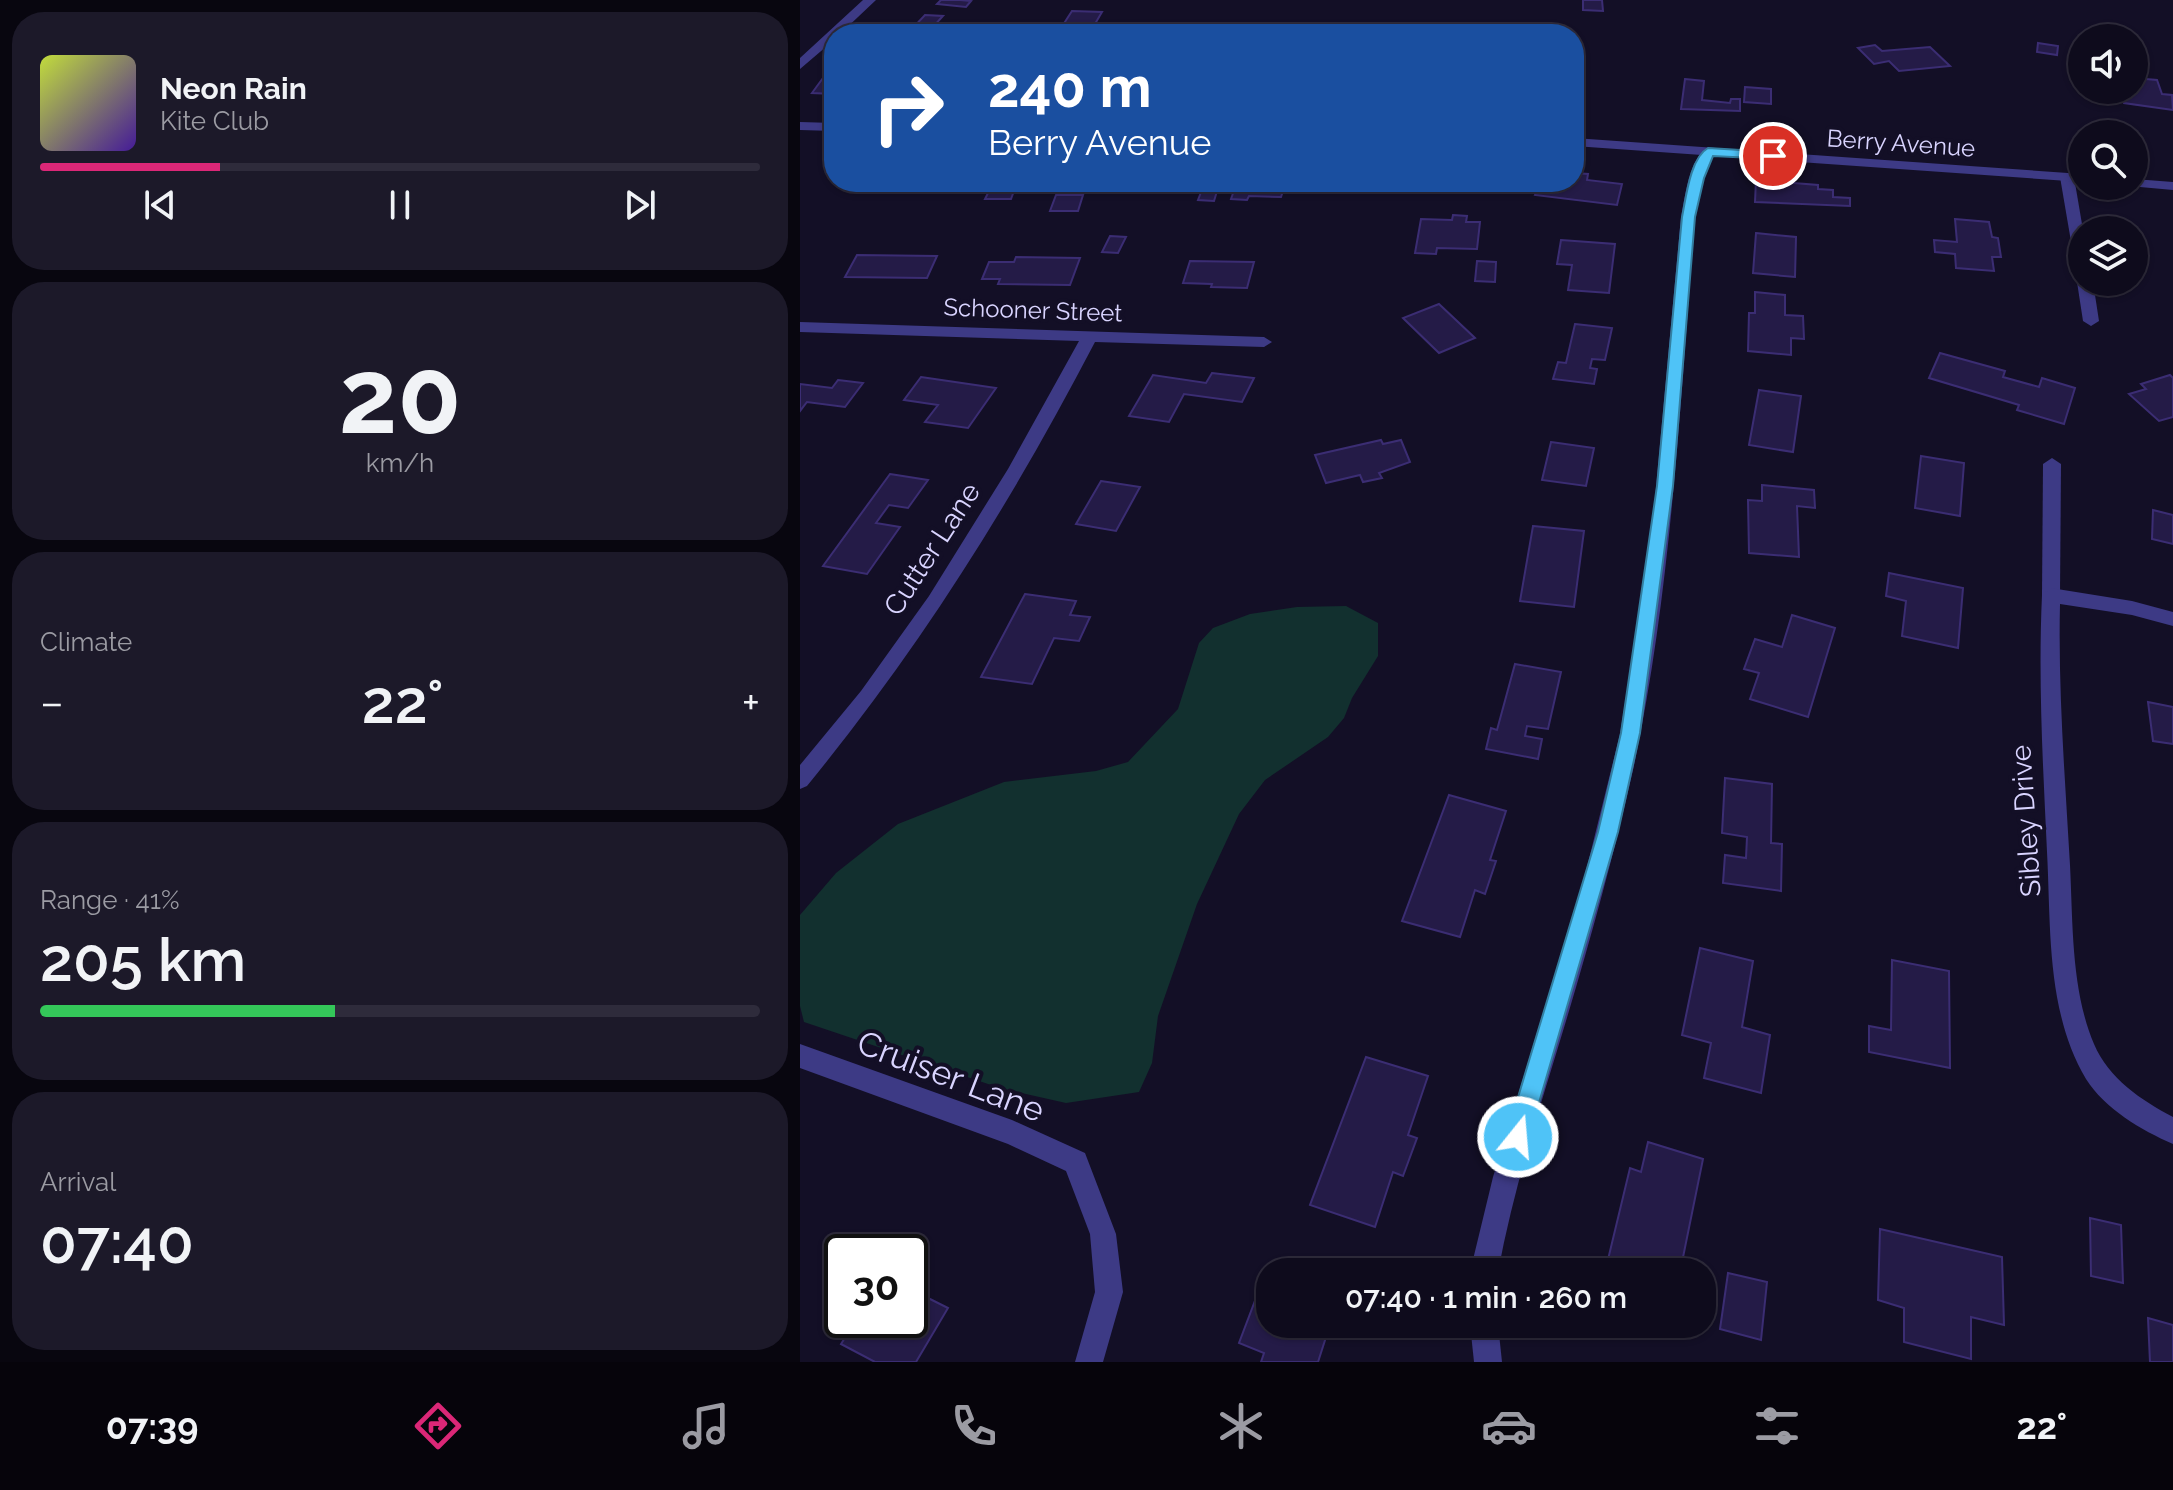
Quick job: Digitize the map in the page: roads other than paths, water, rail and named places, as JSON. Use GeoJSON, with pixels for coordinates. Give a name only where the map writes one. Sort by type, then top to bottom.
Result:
{"type":"FeatureCollection","features":[{"type":"Feature","properties":{"kind":"street"},"geometry":{"type":"LineString","coordinates":[[844,24],[870,0]]}},
{"type":"Feature","properties":{"kind":"street"},"geometry":{"type":"LineString","coordinates":[[800,65],[824,43]]}},
{"type":"Feature","properties":{"kind":"street"},"geometry":{"type":"LineString","coordinates":[[800,126],[824,127]]}},
{"type":"Feature","properties":{"kind":"street","name":"Berry Avenue"},"geometry":{"type":"LineString","coordinates":[[1584,143],[2068,178]]}},
{"type":"Feature","properties":{"kind":"street"},"geometry":{"type":"LineString","coordinates":[[1487,1258],[1511,1158],[1608,832],[1630,733],[1665,486],[1688,217],[1697,178],[1708,152]]}},
{"type":"Feature","properties":{"kind":"street"},"geometry":{"type":"LineString","coordinates":[[2148,184],[2173,186]]}},
{"type":"Feature","properties":{"kind":"street"},"geometry":{"type":"LineString","coordinates":[[2087,296],[2091,321]]}},
{"type":"Feature","properties":{"kind":"street","name":"Schooner Street"},"geometry":{"type":"LineString","coordinates":[[800,327],[1264,342]]}},
{"type":"Feature","properties":{"kind":"street","name":"Cutter Lane"},"geometry":{"type":"LineString","coordinates":[[800,780],[877,686],[933,601],[996,502],[1090,336]]}},
{"type":"Feature","properties":{"kind":"street","name":"Sibley Drive"},"geometry":{"type":"LineString","coordinates":[[2052,464],[2048,680],[2066,969],[2079,1031],[2095,1071],[2126,1105],[2173,1131]]}},
{"type":"Feature","properties":{"kind":"street"},"geometry":{"type":"LineString","coordinates":[[2051,595],[2132,608],[2173,619]]}},
{"type":"Feature","properties":{"kind":"street","name":"Cruiser Lane"},"geometry":{"type":"LineString","coordinates":[[800,1056],[1012,1133],[1076,1162],[1103,1234],[1109,1292],[1089,1362]]}},
{"type":"Feature","properties":{"kind":"street"},"geometry":{"type":"LineString","coordinates":[[1485,1338],[1488,1362]]}}]}
